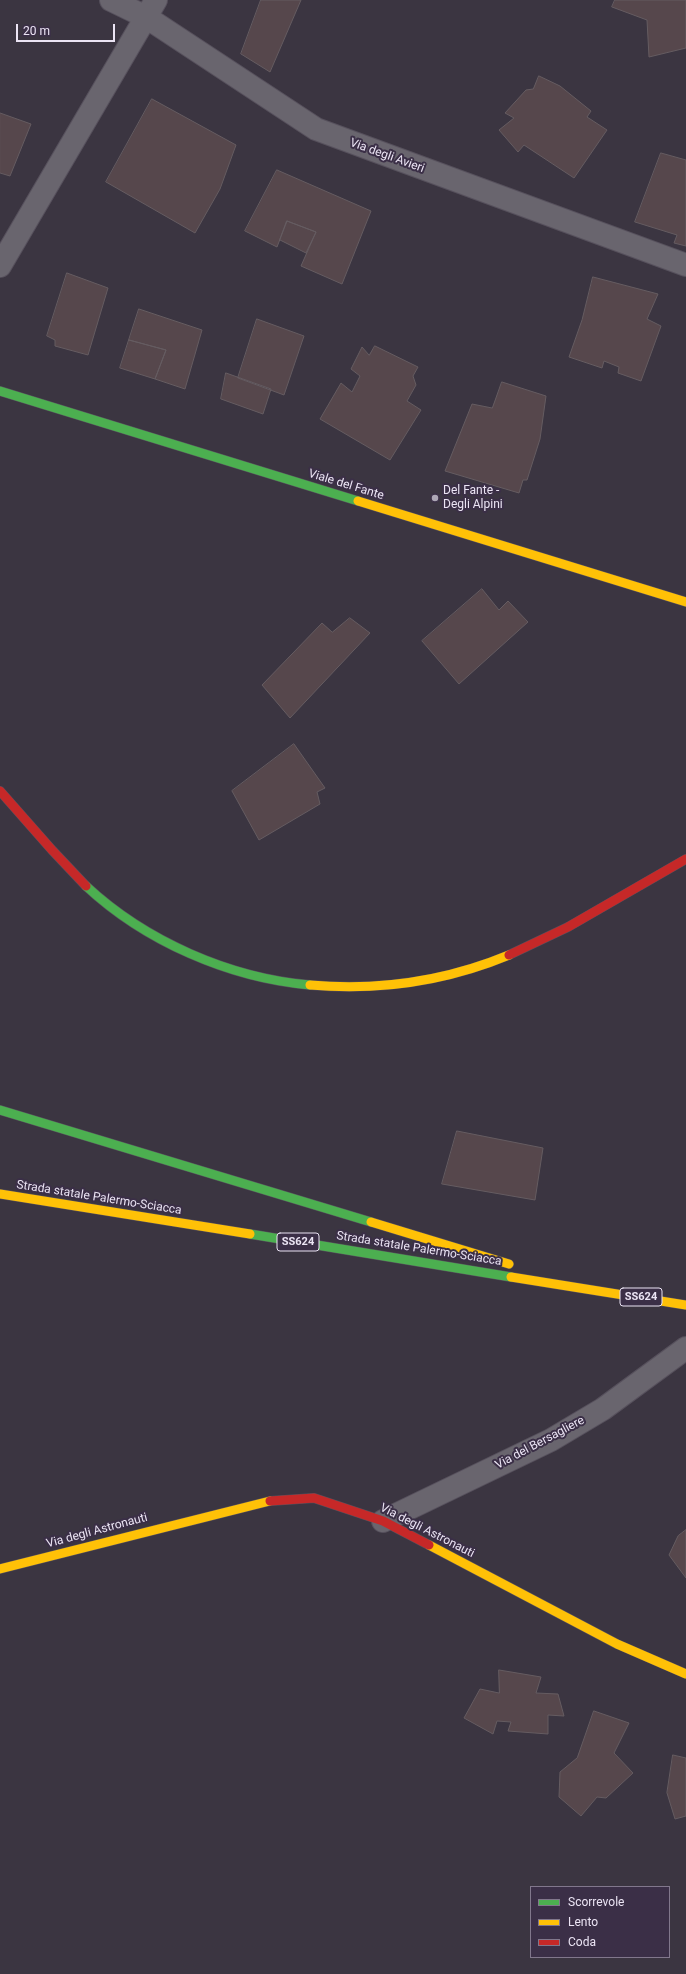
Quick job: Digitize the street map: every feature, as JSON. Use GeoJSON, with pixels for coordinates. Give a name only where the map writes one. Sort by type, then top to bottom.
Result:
{"type":"FeatureCollection","features":[{"type":"Feature","properties":{"kind":"main road","name":"Viale del Fante"},"geometry":{"type":"LineString","coordinates":[[0,391],[686,602]]}},
{"type":"Feature","properties":{"kind":"main road"},"geometry":{"type":"LineString","coordinates":[[0,791],[70,869],[108,906],[150,934],[202,958],[248,974],[309,986],[374,988],[442,977],[505,956],[591,915],[686,858]]}},
{"type":"Feature","properties":{"kind":"main road"},"geometry":{"type":"LineString","coordinates":[[0,1110],[521,1267]]}},
{"type":"Feature","properties":{"kind":"main road","name":"Strada statale Palermo-Sciacca"},"geometry":{"type":"LineString","coordinates":[[0,1194],[597,1290]]}},
{"type":"Feature","properties":{"kind":"main road"},"geometry":{"type":"LineString","coordinates":[[536,1272],[597,1290]]}},
{"type":"Feature","properties":{"kind":"main road","name":"SS624"},"geometry":{"type":"LineString","coordinates":[[597,1290],[686,1305]]}},
{"type":"Feature","properties":{"kind":"main road","name":"Via degli Astronauti"},"geometry":{"type":"LineString","coordinates":[[0,1569],[263,1501],[314,1498],[383,1520],[617,1644],[686,1674]]}},
{"type":"Feature","properties":{"kind":"street","name":"Via degli Avieri"},"geometry":{"type":"LineString","coordinates":[[111,0],[151,8],[316,129],[686,265]]}},
{"type":"Feature","properties":{"kind":"street"},"geometry":{"type":"LineString","coordinates":[[0,266],[151,8]]}},
{"type":"Feature","properties":{"kind":"street","name":"Via del Bersagliere"},"geometry":{"type":"LineString","coordinates":[[383,1520],[551,1440],[603,1409],[686,1348]]}},
{"type":"Feature","properties":{"kind":"building"},"geometry":{"type":"Polygon","coordinates":[[[261,0],[301,0],[270,72],[241,54],[261,0]]]}},
{"type":"Feature","properties":{"kind":"building"},"geometry":{"type":"Polygon","coordinates":[[[615,0],[686,0],[686,48],[649,57],[647,20],[612,7],[615,0]]]}},
{"type":"Feature","properties":{"kind":"building"},"geometry":{"type":"Polygon","coordinates":[[[539,76],[560,86],[591,111],[587,117],[607,130],[574,178],[524,145],[518,152],[499,130],[514,118],[505,113],[526,90],[533,89],[539,76]]]}},
{"type":"Feature","properties":{"kind":"building"},"geometry":{"type":"Polygon","coordinates":[[[152,99],[236,145],[220,189],[195,233],[106,182],[152,99]]]}},
{"type":"Feature","properties":{"kind":"building"},"geometry":{"type":"Polygon","coordinates":[[[0,113],[31,124],[10,176],[0,173],[0,113]]]}},
{"type":"Feature","properties":{"kind":"building"},"geometry":{"type":"Polygon","coordinates":[[[661,153],[686,160],[686,246],[674,243],[677,235],[635,222],[661,153]]]}},
{"type":"Feature","properties":{"kind":"building"},"geometry":{"type":"Polygon","coordinates":[[[277,170],[371,211],[342,284],[301,266],[316,232],[287,221],[277,247],[245,231],[277,170]]]}},
{"type":"Feature","properties":{"kind":"building"},"geometry":{"type":"Polygon","coordinates":[[[287,221],[316,232],[306,253],[280,240],[287,221]]]}},
{"type":"Feature","properties":{"kind":"building"},"geometry":{"type":"Polygon","coordinates":[[[67,273],[108,288],[88,355],[55,346],[55,340],[47,336],[67,273]]]}},
{"type":"Feature","properties":{"kind":"building"},"geometry":{"type":"Polygon","coordinates":[[[593,277],[658,294],[647,319],[661,326],[641,381],[618,373],[619,367],[604,361],[602,368],[569,357],[582,320],[593,277]]]}},
{"type":"Feature","properties":{"kind":"building"},"geometry":{"type":"Polygon","coordinates":[[[139,309],[202,330],[185,389],[155,379],[166,350],[129,340],[139,309]]]}},
{"type":"Feature","properties":{"kind":"building"},"geometry":{"type":"Polygon","coordinates":[[[257,319],[304,336],[284,395],[238,378],[257,319]]]}},
{"type":"Feature","properties":{"kind":"building"},"geometry":{"type":"Polygon","coordinates":[[[129,340],[166,350],[155,379],[120,368],[129,340]]]}},
{"type":"Feature","properties":{"kind":"building"},"geometry":{"type":"Polygon","coordinates":[[[375,346],[418,367],[413,376],[416,385],[407,401],[421,410],[390,460],[320,419],[341,383],[352,392],[360,376],[351,369],[362,347],[369,355],[375,346]]]}},
{"type":"Feature","properties":{"kind":"building"},"geometry":{"type":"Polygon","coordinates":[[[226,373],[271,389],[263,414],[221,399],[226,373]]]}},
{"type":"Feature","properties":{"kind":"building"},"geometry":{"type":"Polygon","coordinates":[[[502,382],[546,396],[540,439],[527,480],[523,480],[519,493],[445,471],[472,404],[492,408],[502,382]]]}},
{"type":"Feature","properties":{"kind":"building"},"geometry":{"type":"Polygon","coordinates":[[[482,589],[499,610],[508,601],[528,622],[459,684],[422,641],[482,589]]]}},
{"type":"Feature","properties":{"kind":"building"},"geometry":{"type":"Polygon","coordinates":[[[350,618],[370,633],[290,718],[262,685],[322,623],[332,632],[350,618]]]}},
{"type":"Feature","properties":{"kind":"building"},"geometry":{"type":"Polygon","coordinates":[[[294,744],[325,788],[317,792],[320,804],[259,840],[232,791],[294,744]]]}},
{"type":"Feature","properties":{"kind":"building"},"geometry":{"type":"Polygon","coordinates":[[[457,1131],[543,1148],[535,1200],[442,1184],[457,1131]]]}},
{"type":"Feature","properties":{"kind":"building"},"geometry":{"type":"Polygon","coordinates":[[[686,1530],[686,1578],[669,1555],[678,1536],[686,1530]]]}},
{"type":"Feature","properties":{"kind":"building"},"geometry":{"type":"Polygon","coordinates":[[[499,1670],[541,1677],[536,1693],[558,1694],[564,1716],[548,1715],[548,1734],[508,1731],[511,1722],[497,1721],[493,1734],[464,1718],[480,1689],[499,1693],[499,1670]]]}},
{"type":"Feature","properties":{"kind":"building"},"geometry":{"type":"Polygon","coordinates":[[[594,1711],[629,1723],[614,1753],[633,1773],[606,1798],[597,1797],[581,1816],[559,1797],[560,1772],[577,1758],[594,1711]]]}},
{"type":"Feature","properties":{"kind":"building"},"geometry":{"type":"Polygon","coordinates":[[[673,1755],[686,1758],[686,1816],[675,1819],[667,1793],[673,1755]]]}},
{"type":"Feature","properties":{"kind":"traffic: fast"},"geometry":{"type":"LineString","coordinates":[[0,391],[358,501]]}},
{"type":"Feature","properties":{"kind":"traffic: fast"},"geometry":{"type":"LineString","coordinates":[[86,886],[109,906],[134,924],[161,940],[190,954],[249,974],[280,981],[310,985]]}},
{"type":"Feature","properties":{"kind":"traffic: fast"},"geometry":{"type":"LineString","coordinates":[[0,1110],[371,1222]]}},
{"type":"Feature","properties":{"kind":"traffic: fast"},"geometry":{"type":"LineString","coordinates":[[250,1234],[511,1277]]}},
{"type":"Feature","properties":{"kind":"traffic: slow"},"geometry":{"type":"LineString","coordinates":[[358,501],[686,602]]}},
{"type":"Feature","properties":{"kind":"traffic: slow"},"geometry":{"type":"LineString","coordinates":[[310,985],[361,987],[411,982],[460,972],[509,955]]}},
{"type":"Feature","properties":{"kind":"traffic: slow"},"geometry":{"type":"LineString","coordinates":[[0,1194],[250,1234]]}},
{"type":"Feature","properties":{"kind":"traffic: slow"},"geometry":{"type":"LineString","coordinates":[[371,1222],[509,1264]]}},
{"type":"Feature","properties":{"kind":"traffic: slow"},"geometry":{"type":"LineString","coordinates":[[511,1277],[686,1305]]}},
{"type":"Feature","properties":{"kind":"traffic: slow"},"geometry":{"type":"LineString","coordinates":[[0,1569],[270,1501]]}},
{"type":"Feature","properties":{"kind":"traffic: slow"},"geometry":{"type":"LineString","coordinates":[[429,1545],[617,1644],[686,1674]]}},
{"type":"Feature","properties":{"kind":"traffic: jam"},"geometry":{"type":"LineString","coordinates":[[0,791],[86,886]]}},
{"type":"Feature","properties":{"kind":"traffic: jam"},"geometry":{"type":"LineString","coordinates":[[509,955],[568,927],[686,859]]}},
{"type":"Feature","properties":{"kind":"traffic: jam"},"geometry":{"type":"LineString","coordinates":[[270,1501],[314,1498],[383,1521],[429,1545]]}},
{"type":"Feature","properties":{"kind":"place","name":"Del Fante - Degli Alpini"},"geometry":{"type":"Point","coordinates":[435,498]}}]}
